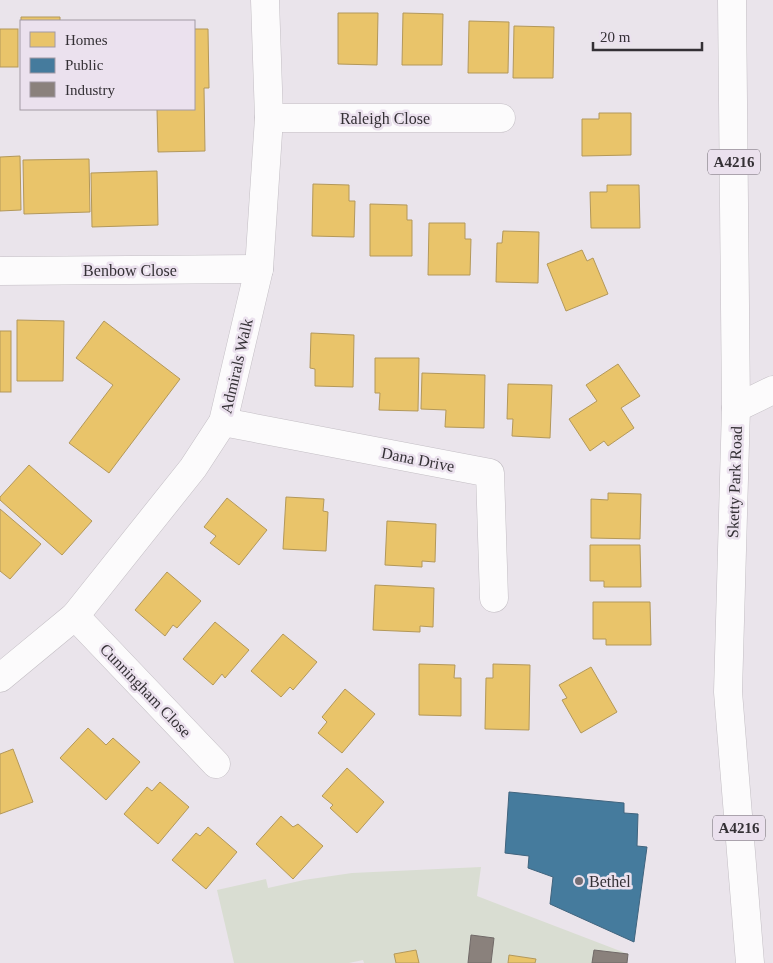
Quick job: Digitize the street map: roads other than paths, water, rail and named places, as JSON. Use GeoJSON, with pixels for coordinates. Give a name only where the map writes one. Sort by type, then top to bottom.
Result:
{"type":"FeatureCollection","features":[{"type":"Feature","properties":{"kind":"street","name":"Admirals Walk"},"geometry":{"type":"LineString","coordinates":[[0,678],[75,616],[193,468],[223,422],[259,269],[268,118],[265,0]]}},
{"type":"Feature","properties":{"kind":"street","name":"Sketty Park Road"},"geometry":{"type":"LineString","coordinates":[[732,0],[736,408],[728,692],[750,963]]}},
{"type":"Feature","properties":{"kind":"street","name":"Raleigh Close"},"geometry":{"type":"LineString","coordinates":[[268,118],[500,118]]}},
{"type":"Feature","properties":{"kind":"street","name":"Benbow Close"},"geometry":{"type":"LineString","coordinates":[[0,271],[259,269]]}},
{"type":"Feature","properties":{"kind":"street"},"geometry":{"type":"LineString","coordinates":[[736,408],[773,390]]}},
{"type":"Feature","properties":{"kind":"street","name":"Dana Drive"},"geometry":{"type":"LineString","coordinates":[[223,422],[490,473],[494,598]]}},
{"type":"Feature","properties":{"kind":"street","name":"Cunningham Close"},"geometry":{"type":"LineString","coordinates":[[75,616],[216,764]]}},
{"type":"Feature","properties":{"kind":"place","name":"Bethel"},"geometry":{"type":"Point","coordinates":[579,881]}}]}
